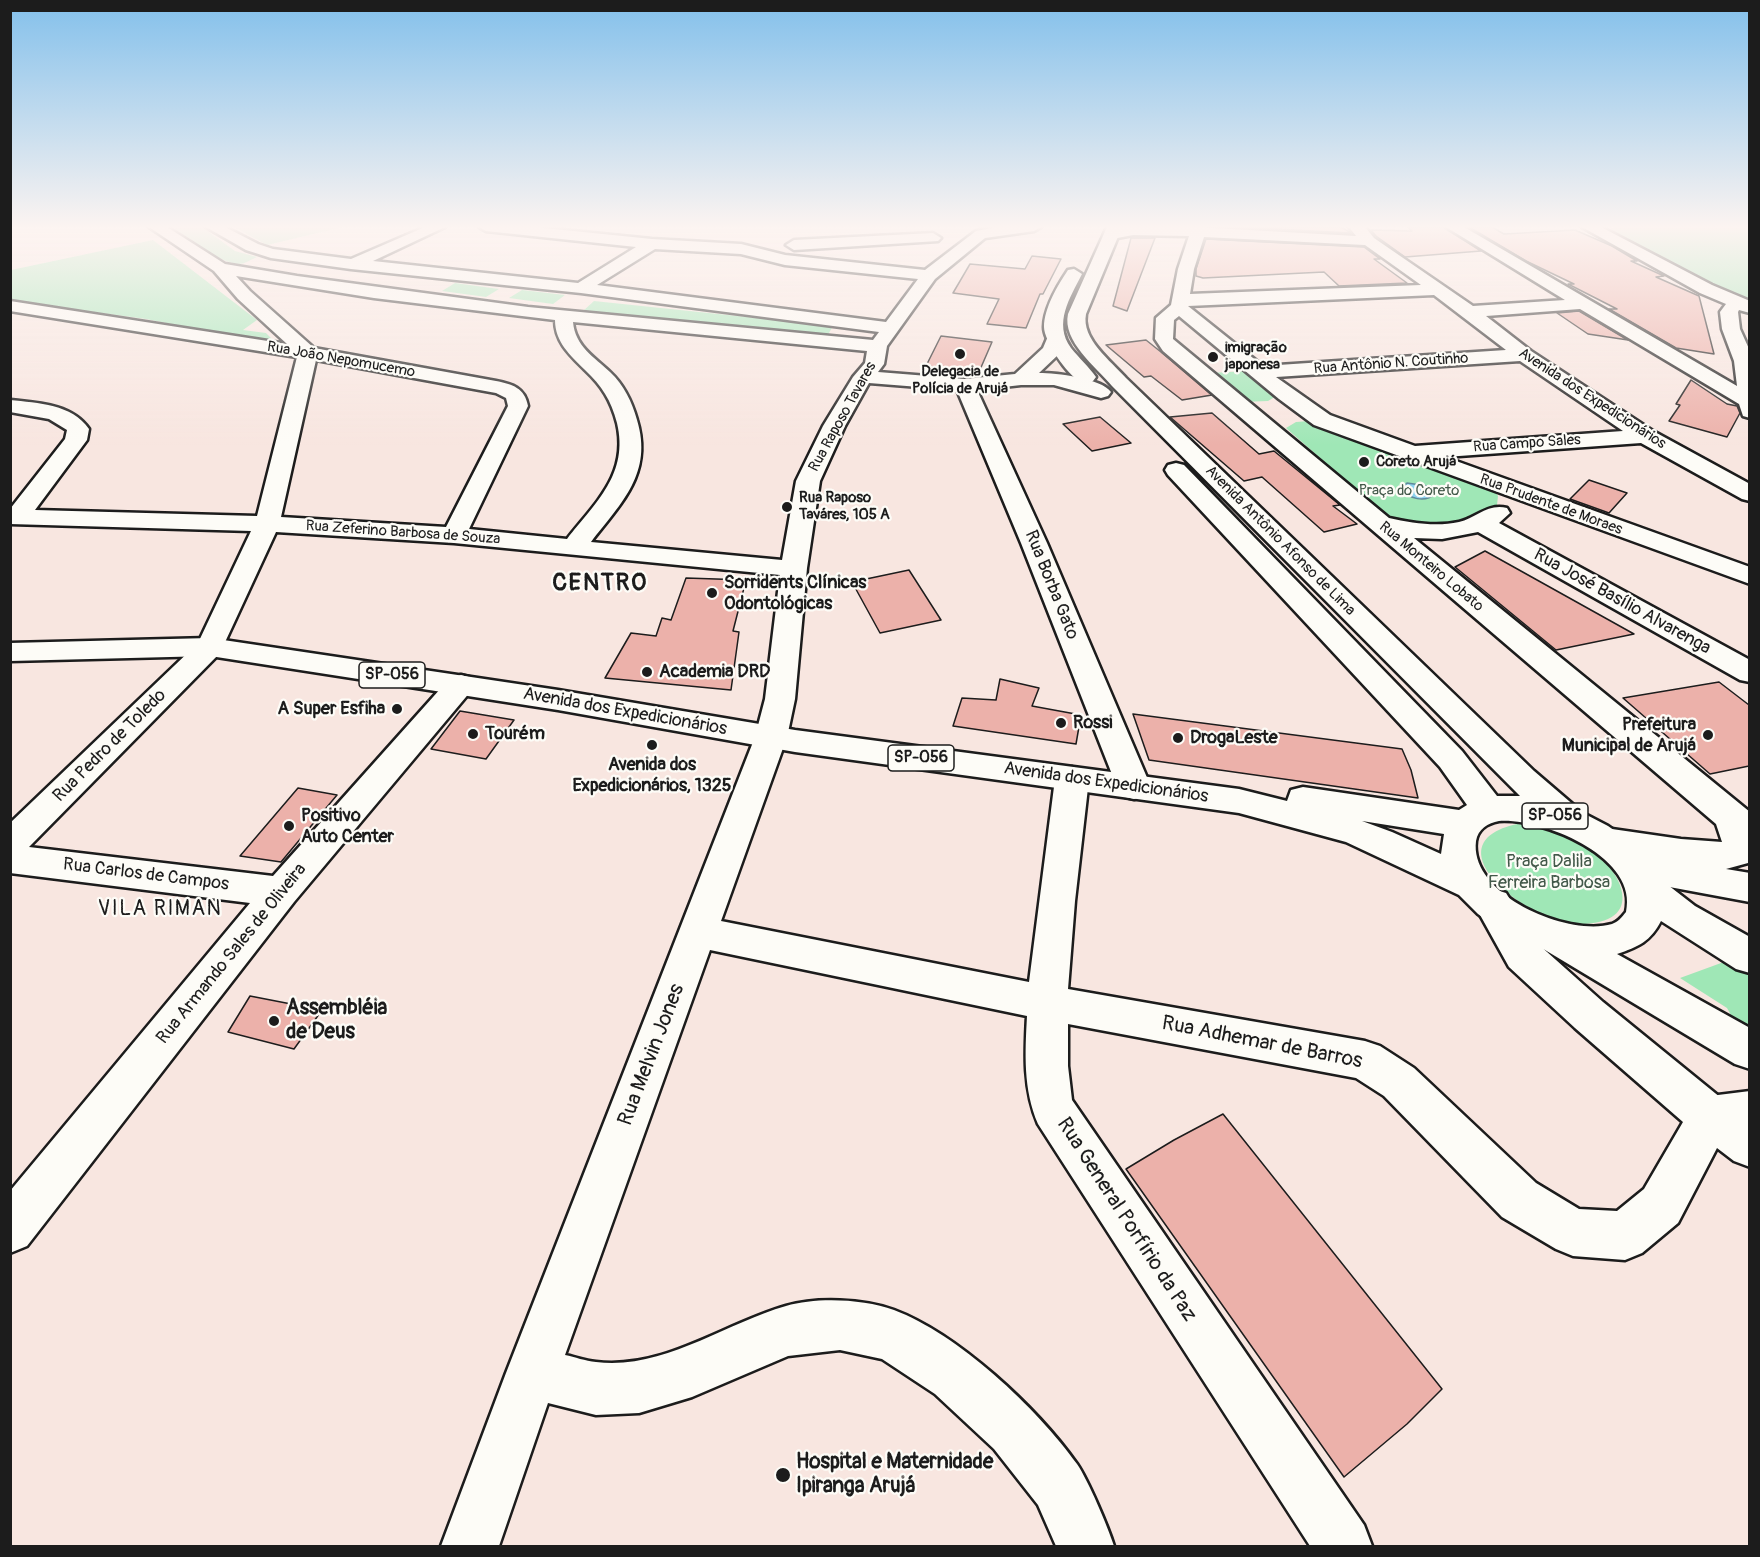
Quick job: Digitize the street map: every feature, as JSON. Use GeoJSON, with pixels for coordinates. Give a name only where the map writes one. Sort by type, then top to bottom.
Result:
{"type":"FeatureCollection","features":[{"type":"Feature","properties":{"kind":"street"},"geometry":{"type":"LineString","coordinates":[[210,647],[267,524],[308,353],[248,300]]}},
{"type":"Feature","properties":{"kind":"street"},"geometry":{"type":"LineString","coordinates":[[427,300],[838,344],[872,362],[935,384],[965,385],[1021,379],[1054,379],[1072,382],[1101,392],[1127,390]]}},
{"type":"Feature","properties":{"kind":"street"},"geometry":{"type":"LineString","coordinates":[[674,300],[889,328],[899,367]]}},
{"type":"Feature","properties":{"kind":"street","name":"Rua Raposo Tavares"},"geometry":{"type":"LineString","coordinates":[[771,737],[780,699],[794,568],[808,481],[834,426],[872,362],[889,328],[912,300]]}},
{"type":"Feature","properties":{"kind":"street"},"geometry":{"type":"LineString","coordinates":[[1021,379],[1052,350],[1056,338],[1051,323],[1054,312],[1062,300]]}},
{"type":"Feature","properties":{"kind":"street"},"geometry":{"type":"LineString","coordinates":[[1054,312],[1077,314],[1082,300]]}},
{"type":"Feature","properties":{"kind":"street"},"geometry":{"type":"LineString","coordinates":[[1180,300],[1179,304],[1165,318],[1164,339],[1191,336],[1218,339]]}},
{"type":"Feature","properties":{"kind":"street"},"geometry":{"type":"LineString","coordinates":[[1179,304],[1259,300]]}},
{"type":"Feature","properties":{"kind":"street","name":"Avenida dos Expedicionários"},"geometry":{"type":"LineString","coordinates":[[1450,300],[1524,355],[1645,436],[1749,494]]}},
{"type":"Feature","properties":{"kind":"street"},"geometry":{"type":"LineString","coordinates":[[1575,300],[1749,405]]}},
{"type":"Feature","properties":{"kind":"street","name":"Rua Prudente de Moraes"},"geometry":{"type":"LineString","coordinates":[[1179,304],[1286,395],[1322,420],[1749,576]]}},
{"type":"Feature","properties":{"kind":"street"},"geometry":{"type":"LineString","coordinates":[[1469,312],[1582,304]]}},
{"type":"Feature","properties":{"kind":"street"},"geometry":{"type":"LineString","coordinates":[[1745,305],[1729,312],[1731,329],[1747,362],[1749,405]]}},
{"type":"Feature","properties":{"kind":"street","name":"Rua João Nepomucemo"},"geometry":{"type":"LineString","coordinates":[[10,306],[308,353],[506,390],[518,398],[518,406],[454,535]]}},
{"type":"Feature","properties":{"kind":"street","name":"Avenida Antônio Afonso de Lima"},"geometry":{"type":"LineString","coordinates":[[1077,314],[1076,324],[1083,341],[1127,390],[1522,779],[1571,822]]}},
{"type":"Feature","properties":{"kind":"street"},"geometry":{"type":"LineString","coordinates":[[564,316],[564,330],[568,342],[615,390],[628,424],[632,450],[630,464],[622,480],[573,548]]}},
{"type":"Feature","properties":{"kind":"street"},"geometry":{"type":"LineString","coordinates":[[838,344],[852,322]]}},
{"type":"Feature","properties":{"kind":"street","name":"Avenida Antônio Afonso de Lima"},"geometry":{"type":"LineString","coordinates":[[1056,338],[1083,374],[1451,759],[1477,817]]}},
{"type":"Feature","properties":{"kind":"street","name":"Rua Monteiro Lobato"},"geometry":{"type":"LineString","coordinates":[[1164,339],[1170,347],[1440,576],[1740,823],[1741,845],[1735,852],[1724,856],[1680,853],[1605,841]]}},
{"type":"Feature","properties":{"kind":"street","name":"Rua Antônio N. Coutinho"},"geometry":{"type":"LineString","coordinates":[[1259,372],[1524,355]]}},
{"type":"Feature","properties":{"kind":"street"},"geometry":{"type":"LineString","coordinates":[[872,362],[899,367],[935,384]]}},
{"type":"Feature","properties":{"kind":"street","name":"Rua Borba Gato"},"geometry":{"type":"LineString","coordinates":[[965,385],[1034,543],[1134,787]]}},
{"type":"Feature","properties":{"kind":"street"},"geometry":{"type":"LineString","coordinates":[[1238,404],[1274,403],[1286,395]]}},
{"type":"Feature","properties":{"kind":"street"},"geometry":{"type":"LineString","coordinates":[[10,406],[49,413],[73,421],[78,429],[76,440],[14,517]]}},
{"type":"Feature","properties":{"kind":"street"},"geometry":{"type":"LineString","coordinates":[[1269,431],[1282,421],[1322,420]]}},
{"type":"Feature","properties":{"kind":"street","name":"Rua Campo Sales"},"geometry":{"type":"LineString","coordinates":[[1410,453],[1645,436]]}},
{"type":"Feature","properties":{"kind":"street"},"geometry":{"type":"LineString","coordinates":[[1440,576],[1443,557],[1487,527],[1503,508],[1506,494],[1500,486]]}},
{"type":"Feature","properties":{"kind":"street","name":"Rua Zeferino Barbosa de Souza"},"geometry":{"type":"LineString","coordinates":[[14,517],[267,524],[454,535],[794,568]]}},
{"type":"Feature","properties":{"kind":"street"},"geometry":{"type":"LineString","coordinates":[[1377,522],[1429,534],[1487,527]]}},
{"type":"Feature","properties":{"kind":"street","name":"Rua José Basílio Alvarenga"},"geometry":{"type":"LineString","coordinates":[[1487,527],[1749,673]]}},
{"type":"Feature","properties":{"kind":"street","name":"Avenida dos Expedicionários"},"geometry":{"type":"LineString","coordinates":[[10,652],[210,647],[461,685],[771,737],[1239,801],[1353,831],[1380,841],[1483,895]]}},
{"type":"Feature","properties":{"kind":"street","name":"Rua Pedro de Toledo"},"geometry":{"type":"LineString","coordinates":[[10,845],[210,647]]}},
{"type":"Feature","properties":{"kind":"street","name":"Rua Armando Sales de Oliveira"},"geometry":{"type":"LineString","coordinates":[[10,1229],[281,892],[461,685]]}},
{"type":"Feature","properties":{"kind":"street","name":"Rua Melvin Jones"},"geometry":{"type":"LineString","coordinates":[[470,1546],[532,1373],[771,737]]}},
{"type":"Feature","properties":{"kind":"street","name":"Rua General Porfírio da Paz"},"geometry":{"type":"LineString","coordinates":[[1072,779],[1050,958],[1047,1091],[1053,1109],[1343,1546]]}},
{"type":"Feature","properties":{"kind":"street","name":"Avenida dos Expedicionários"},"geometry":{"type":"LineString","coordinates":[[1239,801],[1291,798],[1477,817]]}},
{"type":"Feature","properties":{"kind":"street","name":"SP-056"},"geometry":{"type":"LineString","coordinates":[[1477,817],[1514,808],[1542,812],[1571,822],[1605,841],[1637,876],[1646,903],[1643,919],[1631,932],[1613,940],[1558,940],[1526,925],[1483,895]]}},
{"type":"Feature","properties":{"kind":"street"},"geometry":{"type":"LineString","coordinates":[[1477,817],[1457,840],[1460,860],[1523,955],[1589,1015],[1730,1115],[1749,1145]]}},
{"type":"Feature","properties":{"kind":"street","name":"Rua Carlos de Campos"},"geometry":{"type":"LineString","coordinates":[[10,859],[281,892]]}},
{"type":"Feature","properties":{"kind":"street"},"geometry":{"type":"LineString","coordinates":[[1637,876],[1749,888]]}},
{"type":"Feature","properties":{"kind":"street"},"geometry":{"type":"LineString","coordinates":[[1637,876],[1682,918],[1749,957]]}},
{"type":"Feature","properties":{"kind":"street","name":"Rua Adhemar de Barros"},"geometry":{"type":"LineString","coordinates":[[697,932],[1048,1003],[1365,1060],[1399,1082],[1519,1200],[1573,1232],[1625,1236],[1661,1206],[1730,1115]]}},
{"type":"Feature","properties":{"kind":"street"},"geometry":{"type":"LineString","coordinates":[[1558,940],[1749,1050]]}},
{"type":"Feature","properties":{"kind":"street"},"geometry":{"type":"LineString","coordinates":[[532,1373],[596,1389],[639,1387],[692,1371],[787,1331],[840,1325],[891,1335],[954,1375],[1013,1430],[1058,1485],[1085,1546]]}},
{"type":"Feature","properties":{"kind":"green space"},"geometry":{"type":"Polygon","coordinates":[[[231,300],[257,320],[243,330],[266,333],[273,340],[267,343],[146,319],[11,301],[231,300]]]}},
{"type":"Feature","properties":{"kind":"green space"},"geometry":{"type":"Polygon","coordinates":[[[521,300],[559,300],[553,304],[521,300]]]}},
{"type":"Feature","properties":{"kind":"green space"},"geometry":{"type":"Polygon","coordinates":[[[594,301],[833,326],[826,338],[583,311],[594,301]]]}},
{"type":"Feature","properties":{"kind":"green space"},"geometry":{"type":"Polygon","coordinates":[[[1250,371],[1278,395],[1268,401],[1242,402],[1209,373],[1250,371]]]}},
{"type":"Feature","properties":{"kind":"green space","name":"Praça do Coreto"},"geometry":{"type":"Polygon","coordinates":[[[1309,421],[1494,490],[1498,496],[1497,505],[1472,519],[1444,526],[1415,525],[1387,517],[1286,428],[1296,422],[1309,421]]]}},
{"type":"Feature","properties":{"kind":"green space","name":"Praça Dalila Ferreira Barbosa"},"geometry":{"type":"Polygon","coordinates":[[[1517,824],[1559,832],[1575,838],[1596,853],[1617,878],[1622,891],[1622,903],[1617,913],[1604,921],[1584,924],[1562,921],[1538,912],[1516,899],[1496,883],[1484,865],[1482,848],[1492,834],[1517,824]]]}},
{"type":"Feature","properties":{"kind":"green space"},"geometry":{"type":"Polygon","coordinates":[[[1732,959],[1749,968],[1749,1038],[1741,1033],[1727,1008],[1680,978],[1732,959]]]}},
{"type":"Feature","properties":{"kind":"water"},"geometry":{"type":"Polygon","coordinates":[[[1407,483],[1428,486],[1435,494],[1422,499],[1413,497],[1401,489],[1407,483]]]}},
{"type":"Feature","properties":{"kind":"building"},"geometry":{"type":"Polygon","coordinates":[[[999,300],[1038,300],[1026,328],[987,324],[999,300]]]}},
{"type":"Feature","properties":{"kind":"building"},"geometry":{"type":"Polygon","coordinates":[[[1115,300],[1131,300],[1127,311],[1113,306],[1115,300]]]}},
{"type":"Feature","properties":{"kind":"building"},"geometry":{"type":"Polygon","coordinates":[[[1599,300],[1700,300],[1714,354],[1676,348],[1609,309],[1617,309],[1599,300]]]}},
{"type":"Feature","properties":{"kind":"building"},"geometry":{"type":"Polygon","coordinates":[[[1579,311],[1628,340],[1588,334],[1557,313],[1579,311]]]}},
{"type":"Feature","properties":{"kind":"building","name":"Delegacia de Polícia de Arujá"},"geometry":{"type":"Polygon","coordinates":[[[941,336],[992,342],[979,372],[926,366],[941,336]]]}},
{"type":"Feature","properties":{"kind":"building"},"geometry":{"type":"Polygon","coordinates":[[[1146,340],[1212,395],[1182,400],[1151,376],[1144,377],[1106,345],[1146,340]]]}},
{"type":"Feature","properties":{"kind":"building"},"geometry":{"type":"Polygon","coordinates":[[[1691,380],[1727,404],[1737,406],[1740,413],[1727,437],[1669,421],[1680,405],[1676,404],[1691,380]]]}},
{"type":"Feature","properties":{"kind":"building"},"geometry":{"type":"Polygon","coordinates":[[[1212,413],[1259,454],[1274,451],[1340,505],[1333,506],[1357,524],[1324,532],[1262,477],[1244,481],[1170,417],[1212,413]]]}},
{"type":"Feature","properties":{"kind":"building"},"geometry":{"type":"Polygon","coordinates":[[[1100,417],[1131,443],[1092,451],[1063,424],[1100,417]]]}},
{"type":"Feature","properties":{"kind":"building"},"geometry":{"type":"Polygon","coordinates":[[[1589,480],[1627,493],[1609,513],[1570,499],[1589,480]]]}},
{"type":"Feature","properties":{"kind":"building"},"geometry":{"type":"Polygon","coordinates":[[[1485,551],[1634,634],[1556,650],[1455,567],[1485,551]]]}},
{"type":"Feature","properties":{"kind":"building"},"geometry":{"type":"Polygon","coordinates":[[[909,570],[941,620],[880,633],[852,582],[909,570]]]}},
{"type":"Feature","properties":{"kind":"building"},"geometry":{"type":"Polygon","coordinates":[[[686,578],[746,580],[733,631],[739,632],[731,690],[605,678],[631,633],[656,636],[662,618],[671,620],[686,578]]]}},
{"type":"Feature","properties":{"kind":"building"},"geometry":{"type":"Polygon","coordinates":[[[1000,679],[1039,688],[1032,706],[1081,715],[1076,744],[953,726],[962,698],[996,700],[1000,679]]]}},
{"type":"Feature","properties":{"kind":"building","name":"Prefeitura Municipal de Arujá"},"geometry":{"type":"Polygon","coordinates":[[[1719,682],[1749,705],[1749,766],[1710,774],[1623,698],[1719,682]]]}},
{"type":"Feature","properties":{"kind":"building","name":"Tourém"},"geometry":{"type":"Polygon","coordinates":[[[460,711],[514,720],[486,759],[431,749],[460,711]]]}},
{"type":"Feature","properties":{"kind":"building"},"geometry":{"type":"Polygon","coordinates":[[[1133,714],[1402,749],[1411,770],[1418,798],[1149,760],[1133,714]]]}},
{"type":"Feature","properties":{"kind":"building","name":"Positivo Auto Center"},"geometry":{"type":"Polygon","coordinates":[[[298,788],[337,795],[281,862],[240,856],[298,788]]]}},
{"type":"Feature","properties":{"kind":"building","name":"Assembléia de Deus"},"geometry":{"type":"Polygon","coordinates":[[[250,996],[322,1010],[294,1049],[228,1032],[250,996]]]}},
{"type":"Feature","properties":{"kind":"building"},"geometry":{"type":"Polygon","coordinates":[[[1223,1114],[1442,1389],[1407,1424],[1344,1477],[1126,1169],[1223,1114]]]}},
{"type":"Feature","properties":{"kind":"place","name":"Delegacia de Polícia de Arujá"},"geometry":{"type":"Point","coordinates":[960,354]}},
{"type":"Feature","properties":{"kind":"place","name":"imigração japonesa"},"geometry":{"type":"Point","coordinates":[1213,357]}},
{"type":"Feature","properties":{"kind":"place","name":"Coreto Arujá"},"geometry":{"type":"Point","coordinates":[1364,462]}},
{"type":"Feature","properties":{"kind":"place","name":"Rua Raposo Taváres, 105 A"},"geometry":{"type":"Point","coordinates":[787,507]}},
{"type":"Feature","properties":{"kind":"place","name":"Sorridents Clínicas Odontológicas"},"geometry":{"type":"Point","coordinates":[712,593]}},
{"type":"Feature","properties":{"kind":"place","name":"Academia DRD"},"geometry":{"type":"Point","coordinates":[647,672]}},
{"type":"Feature","properties":{"kind":"place","name":"A Super Esfiha"},"geometry":{"type":"Point","coordinates":[397,709]}},
{"type":"Feature","properties":{"kind":"place","name":"Rossi"},"geometry":{"type":"Point","coordinates":[1061,723]}},
{"type":"Feature","properties":{"kind":"place","name":"Tourém"},"geometry":{"type":"Point","coordinates":[473,734]}},
{"type":"Feature","properties":{"kind":"place","name":"Prefeitura Municipal de Arujá"},"geometry":{"type":"Point","coordinates":[1708,735]}},
{"type":"Feature","properties":{"kind":"place","name":"DrogaLeste"},"geometry":{"type":"Point","coordinates":[1178,738]}},
{"type":"Feature","properties":{"kind":"place","name":"Avenida dos Expedicionários, 1325"},"geometry":{"type":"Point","coordinates":[652,745]}},
{"type":"Feature","properties":{"kind":"place","name":"Positivo Auto Center"},"geometry":{"type":"Point","coordinates":[289,826]}},
{"type":"Feature","properties":{"kind":"place","name":"Assembléia de Deus"},"geometry":{"type":"Point","coordinates":[274,1021]}},
{"type":"Feature","properties":{"kind":"place","name":"Hospital e Maternidade Ipiranga Arujá"},"geometry":{"type":"Point","coordinates":[783,1475]}},
{"type":"Feature","properties":{"kind":"district","name":"CENTRO"},"geometry":{"type":"Point","coordinates":[600,584]}},
{"type":"Feature","properties":{"kind":"district","name":"VILA RIMAN"},"geometry":{"type":"Point","coordinates":[160,910]}}]}
